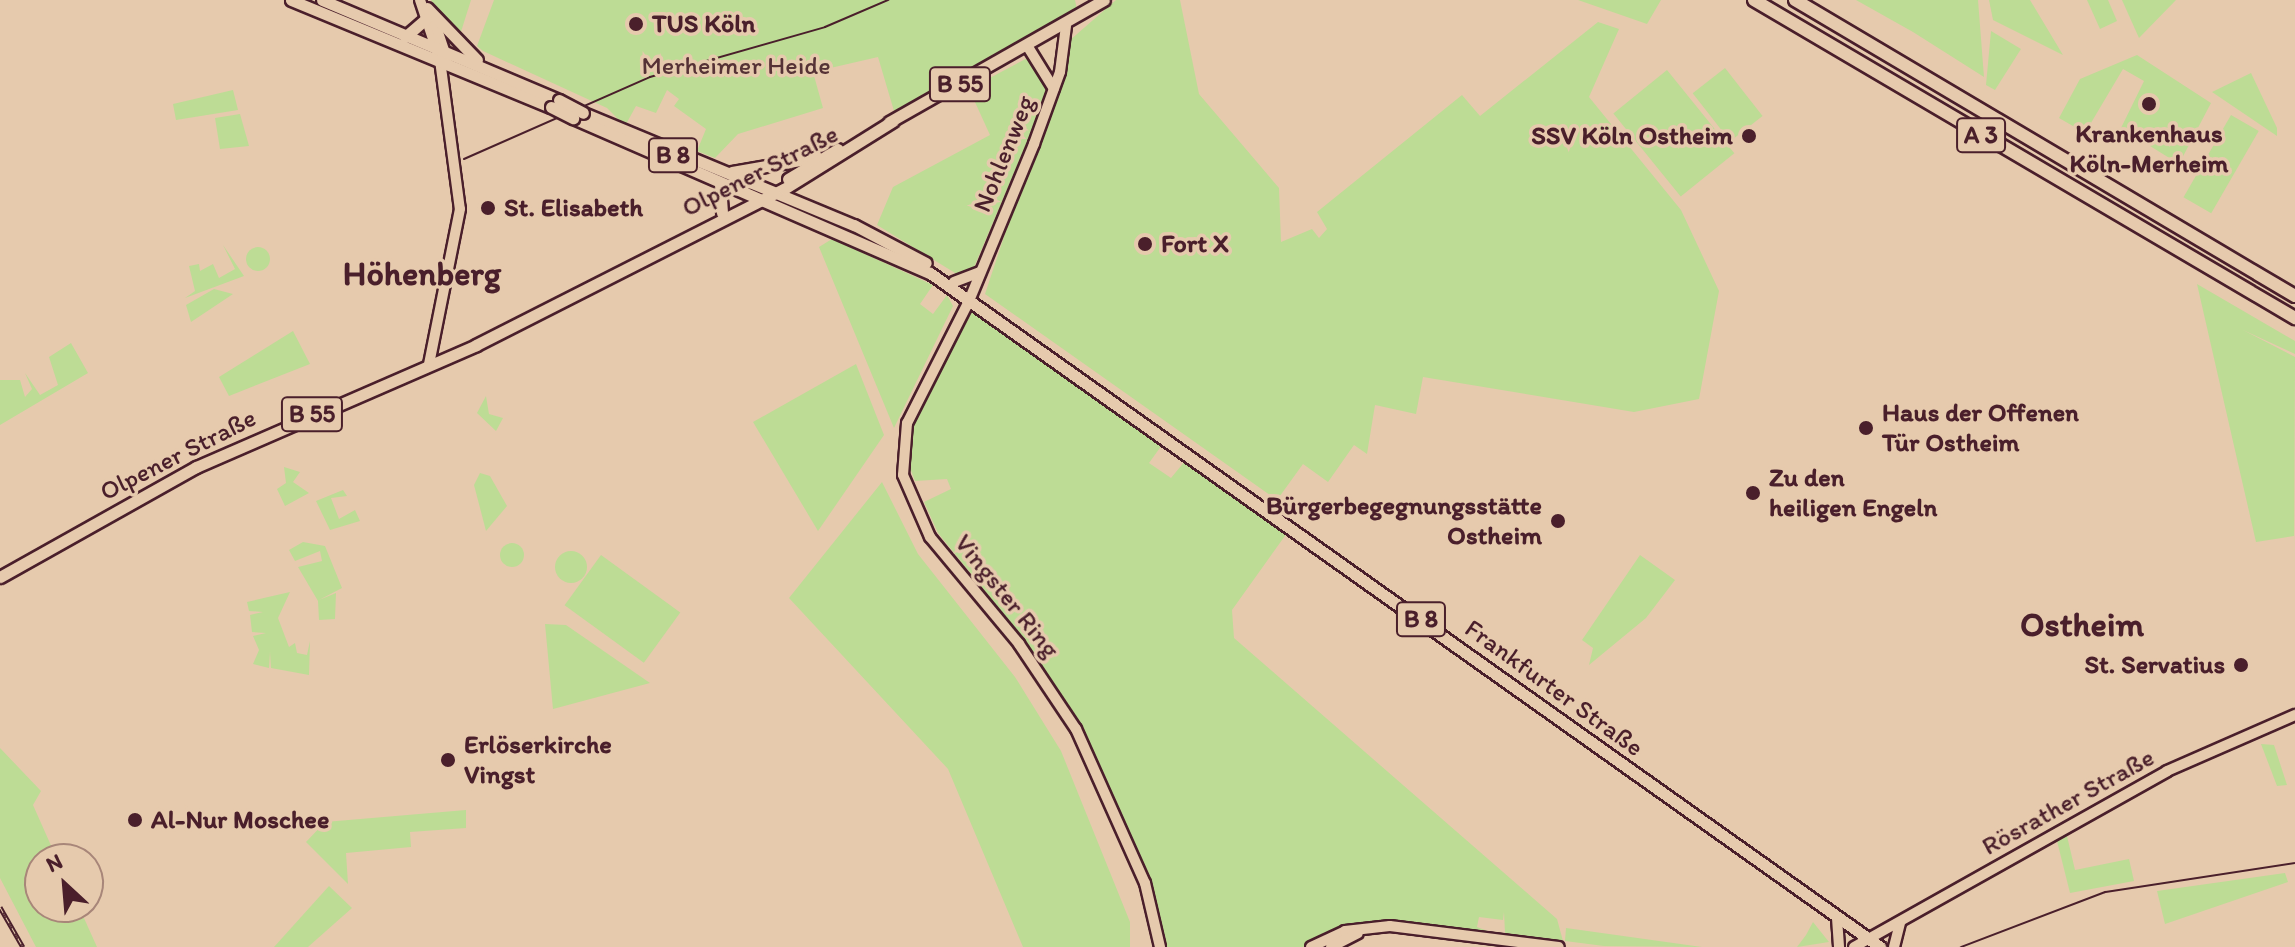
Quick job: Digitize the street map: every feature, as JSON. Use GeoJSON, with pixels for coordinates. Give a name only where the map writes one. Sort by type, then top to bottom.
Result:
{"type":"FeatureCollection","features":[{"type":"Feature","properties":{"kind":"highway","name":"A 3"},"geometry":{"type":"LineString","coordinates":[[1754,0],[2295,318]]}},
{"type":"Feature","properties":{"kind":"highway","name":"A 3"},"geometry":{"type":"LineString","coordinates":[[1795,0],[2295,296]]}},
{"type":"Feature","properties":{"kind":"main road","name":"Frankfurter Straße"},"geometry":{"type":"LineString","coordinates":[[291,0],[405,37],[443,55],[480,64],[719,184],[952,284]]}},
{"type":"Feature","properties":{"kind":"main road","name":"Frankfurter Straße"},"geometry":{"type":"LineString","coordinates":[[322,0],[339,14],[555,103]]}},
{"type":"Feature","properties":{"kind":"main road","name":"Olpener Straße"},"geometry":{"type":"LineString","coordinates":[[770,192],[831,153],[1066,26],[1104,0]]}},
{"type":"Feature","properties":{"kind":"main road"},"geometry":{"type":"LineString","coordinates":[[405,37],[424,7]]}},
{"type":"Feature","properties":{"kind":"main road"},"geometry":{"type":"LineString","coordinates":[[424,7],[443,55],[460,209],[429,364]]}},
{"type":"Feature","properties":{"kind":"main road"},"geometry":{"type":"LineString","coordinates":[[424,7],[480,64]]}},
{"type":"Feature","properties":{"kind":"main road","name":"Nohlenweg"},"geometry":{"type":"LineString","coordinates":[[970,297],[1054,89],[1066,26]]}},
{"type":"Feature","properties":{"kind":"main road"},"geometry":{"type":"LineString","coordinates":[[1028,47],[1054,89]]}},
{"type":"Feature","properties":{"kind":"main road","name":"Frankfurter Straße"},"geometry":{"type":"LineString","coordinates":[[578,115],[898,246],[1875,944]]}},
{"type":"Feature","properties":{"kind":"main road","name":"Olpener Straße"},"geometry":{"type":"LineString","coordinates":[[770,192],[810,175],[893,121]]}},
{"type":"Feature","properties":{"kind":"main road"},"geometry":{"type":"LineString","coordinates":[[704,165],[751,173],[831,153]]}},
{"type":"Feature","properties":{"kind":"main road"},"geometry":{"type":"LineString","coordinates":[[805,207],[800,190],[810,175]]}},
{"type":"Feature","properties":{"kind":"main road"},"geometry":{"type":"LineString","coordinates":[[719,184],[725,215],[780,211]]}},
{"type":"Feature","properties":{"kind":"main road","name":"B 55"},"geometry":{"type":"LineString","coordinates":[[755,199],[770,192]]}},
{"type":"Feature","properties":{"kind":"main road","name":"Olpener Straße"},"geometry":{"type":"LineString","coordinates":[[0,577],[196,467],[429,364],[755,199]]}},
{"type":"Feature","properties":{"kind":"main road"},"geometry":{"type":"LineString","coordinates":[[961,317],[952,284],[981,270]]}},
{"type":"Feature","properties":{"kind":"main road","name":"Vingster Ring"},"geometry":{"type":"LineString","coordinates":[[970,297],[907,423],[906,484],[930,537],[1019,644],[1076,729],[1131,847],[1156,924],[1160,947]]}},
{"type":"Feature","properties":{"kind":"main road","name":"Rösrather Straße"},"geometry":{"type":"LineString","coordinates":[[1854,947],[1875,944],[1900,923],[2167,771],[2295,715]]}},
{"type":"Feature","properties":{"kind":"main road"},"geometry":{"type":"LineString","coordinates":[[1837,918],[1839,947]]}},
{"type":"Feature","properties":{"kind":"main road"},"geometry":{"type":"LineString","coordinates":[[1894,947],[1900,923]]}},
{"type":"Feature","properties":{"kind":"main road","name":"Vingster Ring"},"geometry":{"type":"LineString","coordinates":[[1154,947],[1156,924]]}},
{"type":"Feature","properties":{"kind":"main road"},"geometry":{"type":"LineString","coordinates":[[1311,947],[1379,926],[1559,947]]}},
{"type":"Feature","properties":{"kind":"green space"},"geometry":{"type":"Polygon","coordinates":[[[431,0],[471,0],[459,38],[434,5],[431,0]]]}},
{"type":"Feature","properties":{"kind":"green space","name":"Merheimer Heide"},"geometry":{"type":"Polygon","coordinates":[[[494,0],[1075,0],[1077,10],[894,111],[878,57],[813,72],[823,108],[738,134],[715,158],[697,151],[706,129],[674,106],[679,99],[667,90],[656,113],[636,106],[625,126],[607,108],[483,51],[477,46],[494,0]]]}},
{"type":"Feature","properties":{"kind":"green space"},"geometry":{"type":"Polygon","coordinates":[[[1116,0],[1180,0],[1199,94],[1279,188],[1281,242],[1312,229],[1319,238],[1327,229],[1317,212],[1462,95],[1480,116],[1598,22],[1619,29],[1589,97],[1681,210],[1719,291],[1699,399],[1634,412],[1423,377],[1416,414],[1375,405],[1367,454],[1354,445],[1328,482],[1303,464],[1277,500],[985,294],[1069,41],[1116,0]]]}},
{"type":"Feature","properties":{"kind":"green space"},"geometry":{"type":"Polygon","coordinates":[[[1578,0],[1661,0],[1647,24],[1578,0]]]}},
{"type":"Feature","properties":{"kind":"green space"},"geometry":{"type":"Polygon","coordinates":[[[1856,0],[1978,0],[1984,77],[1913,32],[1856,0]]]}},
{"type":"Feature","properties":{"kind":"green space"},"geometry":{"type":"Polygon","coordinates":[[[1989,0],[2030,0],[2063,55],[1993,20],[1989,0]]]}},
{"type":"Feature","properties":{"kind":"green space"},"geometry":{"type":"Polygon","coordinates":[[[2087,0],[2108,0],[2117,21],[2100,29],[2087,0]]]}},
{"type":"Feature","properties":{"kind":"green space"},"geometry":{"type":"Polygon","coordinates":[[[2122,0],[2176,0],[2139,38],[2122,0]]]}},
{"type":"Feature","properties":{"kind":"green space"},"geometry":{"type":"Polygon","coordinates":[[[1991,31],[2021,49],[1995,90],[1986,85],[1991,31]]]}},
{"type":"Feature","properties":{"kind":"green space"},"geometry":{"type":"Polygon","coordinates":[[[2137,55],[2211,103],[2179,164],[2121,128],[2144,81],[2123,69],[2085,133],[2059,118],[2080,79],[2137,55]]]}},
{"type":"Feature","properties":{"kind":"green space"},"geometry":{"type":"Polygon","coordinates":[[[1031,56],[1048,92],[972,272],[960,276],[877,225],[893,187],[990,135],[969,89],[1031,56]]]}},
{"type":"Feature","properties":{"kind":"green space"},"geometry":{"type":"Polygon","coordinates":[[[1725,68],[1763,116],[1730,141],[1693,93],[1725,68]]]}},
{"type":"Feature","properties":{"kind":"green space"},"geometry":{"type":"Polygon","coordinates":[[[1667,70],[1734,153],[1681,197],[1613,113],[1667,70]]]}},
{"type":"Feature","properties":{"kind":"green space"},"geometry":{"type":"Polygon","coordinates":[[[2251,73],[2277,128],[2277,136],[2212,92],[2251,73]]]}},
{"type":"Feature","properties":{"kind":"green space"},"geometry":{"type":"Polygon","coordinates":[[[233,90],[238,110],[176,120],[173,104],[233,90]]]}},
{"type":"Feature","properties":{"kind":"green space"},"geometry":{"type":"Polygon","coordinates":[[[240,114],[249,146],[220,149],[215,118],[240,114]]]}},
{"type":"Feature","properties":{"kind":"green space"},"geometry":{"type":"Polygon","coordinates":[[[2231,115],[2259,131],[2211,213],[2184,197],[2231,115]]]}},
{"type":"Feature","properties":{"kind":"green space"},"geometry":{"type":"Polygon","coordinates":[[[832,239],[933,285],[920,304],[933,314],[947,295],[953,306],[894,428],[819,247],[832,239]]]}},
{"type":"Feature","properties":{"kind":"green space"},"geometry":{"type":"Polygon","coordinates":[[[223,245],[244,276],[185,298],[195,291],[189,266],[199,264],[200,271],[213,264],[219,278],[235,269],[223,245]]]}},
{"type":"Feature","properties":{"kind":"green space"},"geometry":{"type":"Polygon","coordinates":[[[258,247],[266,251],[270,259],[266,267],[258,271],[250,267],[246,259],[250,251],[258,247]]]}},
{"type":"Feature","properties":{"kind":"green space"},"geometry":{"type":"Polygon","coordinates":[[[2197,284],[2295,341],[2295,354],[2243,330],[2295,357],[2294,536],[2256,542],[2197,284]]]}},
{"type":"Feature","properties":{"kind":"green space"},"geometry":{"type":"Polygon","coordinates":[[[214,289],[233,294],[191,322],[186,305],[214,289]]]}},
{"type":"Feature","properties":{"kind":"green space"},"geometry":{"type":"Polygon","coordinates":[[[970,311],[1162,445],[1149,463],[1171,478],[1185,461],[1287,533],[1232,610],[1234,638],[1557,919],[1563,941],[1505,933],[1504,912],[1503,920],[1479,917],[1477,927],[1501,936],[1398,922],[1347,927],[1303,947],[1163,947],[1152,889],[1093,754],[1018,632],[938,533],[924,502],[951,489],[947,479],[915,481],[907,460],[917,405],[970,311]]]}},
{"type":"Feature","properties":{"kind":"green space"},"geometry":{"type":"Polygon","coordinates":[[[293,331],[310,364],[229,396],[219,377],[293,331]]]}},
{"type":"Feature","properties":{"kind":"green space"},"geometry":{"type":"Polygon","coordinates":[[[71,343],[88,373],[0,425],[0,380],[20,380],[25,397],[32,389],[25,373],[40,395],[58,385],[49,357],[71,343]]]}},
{"type":"Feature","properties":{"kind":"green space"},"geometry":{"type":"Polygon","coordinates":[[[856,364],[884,435],[818,531],[753,422],[856,364]]]}},
{"type":"Feature","properties":{"kind":"green space"},"geometry":{"type":"Polygon","coordinates":[[[486,396],[489,414],[503,418],[496,431],[477,413],[486,396]]]}},
{"type":"Feature","properties":{"kind":"green space"},"geometry":{"type":"Polygon","coordinates":[[[284,467],[300,472],[293,482],[309,493],[285,506],[277,489],[286,483],[284,467]]]}},
{"type":"Feature","properties":{"kind":"green space"},"geometry":{"type":"Polygon","coordinates":[[[480,473],[490,476],[507,506],[486,531],[474,485],[480,473]]]}},
{"type":"Feature","properties":{"kind":"green space"},"geometry":{"type":"Polygon","coordinates":[[[882,482],[918,554],[1015,677],[1061,751],[1130,922],[1130,947],[1023,947],[948,769],[789,598],[882,482]]]}},
{"type":"Feature","properties":{"kind":"green space"},"geometry":{"type":"Polygon","coordinates":[[[343,490],[347,496],[331,498],[339,519],[355,510],[360,521],[330,530],[316,501],[343,490]]]}},
{"type":"Feature","properties":{"kind":"green space"},"geometry":{"type":"Polygon","coordinates":[[[303,542],[325,546],[342,588],[319,600],[336,593],[335,619],[319,620],[318,601],[298,567],[322,561],[320,551],[295,561],[289,550],[303,542]]]}},
{"type":"Feature","properties":{"kind":"green space"},"geometry":{"type":"Polygon","coordinates":[[[512,543],[520,547],[524,555],[520,563],[512,567],[504,563],[500,555],[504,547],[512,543]]]}},
{"type":"Feature","properties":{"kind":"green space"},"geometry":{"type":"Polygon","coordinates":[[[571,551],[582,556],[587,567],[582,578],[571,583],[560,578],[555,567],[560,556],[571,551]]]}},
{"type":"Feature","properties":{"kind":"green space"},"geometry":{"type":"Polygon","coordinates":[[[601,555],[680,613],[644,663],[565,605],[601,555]]]}},
{"type":"Feature","properties":{"kind":"green space"},"geometry":{"type":"Polygon","coordinates":[[[1640,555],[1675,580],[1646,618],[1589,665],[1593,648],[1582,640],[1640,555]]]}},
{"type":"Feature","properties":{"kind":"green space"},"geometry":{"type":"Polygon","coordinates":[[[290,592],[278,618],[289,647],[295,643],[297,653],[307,655],[310,641],[309,675],[271,668],[270,652],[269,668],[253,664],[259,650],[253,636],[266,633],[252,632],[250,615],[263,612],[249,611],[247,602],[290,592]]]}},
{"type":"Feature","properties":{"kind":"green space"},"geometry":{"type":"Polygon","coordinates":[[[545,624],[566,625],[650,683],[553,709],[545,624]]]}},
{"type":"Feature","properties":{"kind":"green space"},"geometry":{"type":"Polygon","coordinates":[[[2261,744],[2274,745],[2287,785],[2277,786],[2261,744]]]}},
{"type":"Feature","properties":{"kind":"green space"},"geometry":{"type":"Polygon","coordinates":[[[0,748],[41,791],[33,805],[50,843],[24,843],[24,923],[86,923],[97,947],[36,947],[0,878],[0,748]]]}},
{"type":"Feature","properties":{"kind":"green space"},"geometry":{"type":"Polygon","coordinates":[[[466,810],[466,828],[410,832],[411,847],[346,853],[348,884],[306,842],[325,822],[466,810]]]}},
{"type":"Feature","properties":{"kind":"green space"},"geometry":{"type":"Polygon","coordinates":[[[2067,836],[2075,870],[2129,859],[2134,881],[2070,893],[2057,841],[2067,836]]]}},
{"type":"Feature","properties":{"kind":"green space"},"geometry":{"type":"Polygon","coordinates":[[[2285,873],[2288,882],[2165,924],[2157,891],[2285,873]]]}},
{"type":"Feature","properties":{"kind":"green space"},"geometry":{"type":"Polygon","coordinates":[[[329,886],[352,908],[308,947],[274,947],[329,886]]]}},
{"type":"Feature","properties":{"kind":"green space"},"geometry":{"type":"Polygon","coordinates":[[[1813,922],[1829,942],[1797,947],[1806,935],[1813,922]]]}},
{"type":"Feature","properties":{"kind":"green space"},"geometry":{"type":"Polygon","coordinates":[[[1566,928],[1702,947],[1604,946],[1565,941],[1566,928]]]}},
{"type":"Feature","properties":{"kind":"tram line"},"geometry":{"type":"LineString","coordinates":[[464,159],[650,77],[825,27],[888,0]]}},
{"type":"Feature","properties":{"kind":"tram line"},"geometry":{"type":"LineString","coordinates":[[1961,947],[2105,892],[2295,863]]}},
{"type":"Feature","properties":{"kind":"railway"},"geometry":{"type":"LineString","coordinates":[[0,907],[23,947]]}},
{"type":"Feature","properties":{"kind":"place","name":"TUS Köln"},"geometry":{"type":"Point","coordinates":[636,24]}},
{"type":"Feature","properties":{"kind":"place","name":"Krankenhaus Köln-Merheim"},"geometry":{"type":"Point","coordinates":[2149,104]}},
{"type":"Feature","properties":{"kind":"place","name":"SSV Köln Ostheim"},"geometry":{"type":"Point","coordinates":[1749,136]}},
{"type":"Feature","properties":{"kind":"place","name":"St. Elisabeth"},"geometry":{"type":"Point","coordinates":[488,208]}},
{"type":"Feature","properties":{"kind":"place","name":"Fort X"},"geometry":{"type":"Point","coordinates":[1145,244]}},
{"type":"Feature","properties":{"kind":"place","name":"Haus der Offenen Tür Ostheim"},"geometry":{"type":"Point","coordinates":[1866,428]}},
{"type":"Feature","properties":{"kind":"place","name":"Zu den heiligen Engeln"},"geometry":{"type":"Point","coordinates":[1753,493]}},
{"type":"Feature","properties":{"kind":"place","name":"Bürgerbegegnungsstätte Ostheim"},"geometry":{"type":"Point","coordinates":[1558,521]}},
{"type":"Feature","properties":{"kind":"place","name":"St. Servatius"},"geometry":{"type":"Point","coordinates":[2241,665]}},
{"type":"Feature","properties":{"kind":"place","name":"Erlöserkirche Vingst"},"geometry":{"type":"Point","coordinates":[448,760]}},
{"type":"Feature","properties":{"kind":"place","name":"Al-Nur Moschee"},"geometry":{"type":"Point","coordinates":[135,820]}},
{"type":"Feature","properties":{"kind":"district","name":"Höhenberg"},"geometry":{"type":"Point","coordinates":[422,274]}},
{"type":"Feature","properties":{"kind":"district","name":"Ostheim"},"geometry":{"type":"Point","coordinates":[2082,625]}}]}
